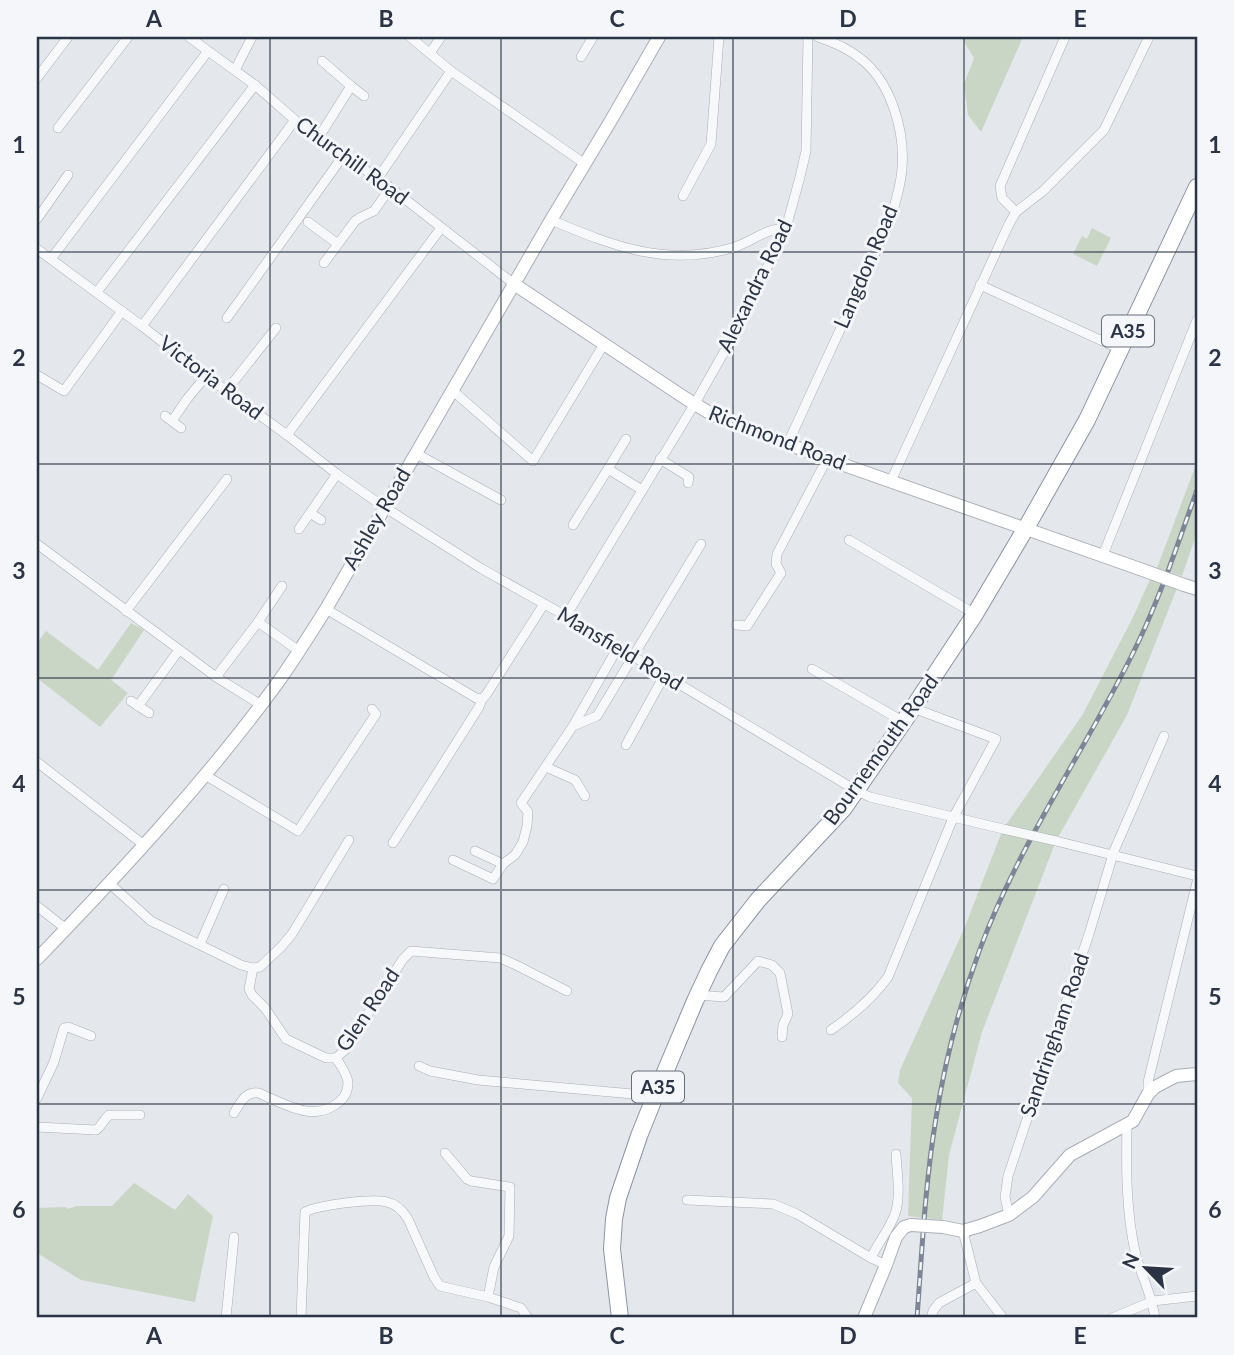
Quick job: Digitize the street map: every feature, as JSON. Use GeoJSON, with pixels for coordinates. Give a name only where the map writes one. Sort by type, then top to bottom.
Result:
{"type":"FeatureCollection","features":[{"type":"Feature","properties":{"kind":"highway","name":"Bournemouth Road"},"geometry":{"type":"LineString","coordinates":[[620,1318],[612,1249],[614,1219],[639,1136],[697,995],[722,946],[775,881],[844,808],[975,614],[1087,420],[1197,187]]}},
{"type":"Feature","properties":{"kind":"street"},"geometry":{"type":"LineString","coordinates":[[37,78],[68,37]]}},
{"type":"Feature","properties":{"kind":"street"},"geometry":{"type":"LineString","coordinates":[[58,128],[128,37]]}},
{"type":"Feature","properties":{"kind":"street","name":"Churchill Road"},"geometry":{"type":"LineString","coordinates":[[190,37],[255,85],[295,120],[378,178],[514,284]]}},
{"type":"Feature","properties":{"kind":"street"},"geometry":{"type":"LineString","coordinates":[[235,70],[252,37]]}},
{"type":"Feature","properties":{"kind":"street"},"geometry":{"type":"LineString","coordinates":[[410,37],[451,71],[585,164]]}},
{"type":"Feature","properties":{"kind":"street"},"geometry":{"type":"LineString","coordinates":[[430,53],[441,37]]}},
{"type":"Feature","properties":{"kind":"street"},"geometry":{"type":"LineString","coordinates":[[581,57],[593,37]]}},
{"type":"Feature","properties":{"kind":"street","name":"Ashley Road"},"geometry":{"type":"LineString","coordinates":[[37,959],[144,845],[205,775],[261,705],[299,651],[659,37]]}},
{"type":"Feature","properties":{"kind":"street"},"geometry":{"type":"LineString","coordinates":[[683,196],[710,144],[719,37]]}},
{"type":"Feature","properties":{"kind":"street","name":"Alexandra Road"},"geometry":{"type":"LineString","coordinates":[[565,616],[694,405],[740,324],[786,228],[806,151],[808,37]]}},
{"type":"Feature","properties":{"kind":"street","name":"Langdon Road"},"geometry":{"type":"LineString","coordinates":[[788,443],[890,220],[902,168],[902,139],[897,111],[877,76],[863,60],[818,37]]}},
{"type":"Feature","properties":{"kind":"street"},"geometry":{"type":"LineString","coordinates":[[1016,212],[1002,198],[999,186],[1065,37]]}},
{"type":"Feature","properties":{"kind":"street"},"geometry":{"type":"LineString","coordinates":[[891,481],[1016,212],[1043,191],[1104,130],[1149,37]]}},
{"type":"Feature","properties":{"kind":"street"},"geometry":{"type":"LineString","coordinates":[[51,259],[208,51]]}},
{"type":"Feature","properties":{"kind":"street"},"geometry":{"type":"LineString","coordinates":[[322,61],[364,96]]}},
{"type":"Feature","properties":{"kind":"street"},"geometry":{"type":"LineString","coordinates":[[378,178],[451,71]]}},
{"type":"Feature","properties":{"kind":"street"},"geometry":{"type":"LineString","coordinates":[[97,292],[255,85]]}},
{"type":"Feature","properties":{"kind":"street"},"geometry":{"type":"LineString","coordinates":[[319,137],[351,86]]}},
{"type":"Feature","properties":{"kind":"street"},"geometry":{"type":"LineString","coordinates":[[142,326],[295,120]]}},
{"type":"Feature","properties":{"kind":"street"},"geometry":{"type":"LineString","coordinates":[[227,318],[343,156]]}},
{"type":"Feature","properties":{"kind":"street"},"geometry":{"type":"LineString","coordinates":[[37,219],[68,175]]}},
{"type":"Feature","properties":{"kind":"street"},"geometry":{"type":"LineString","coordinates":[[324,263],[355,221],[374,211],[390,188]]}},
{"type":"Feature","properties":{"kind":"street"},"geometry":{"type":"LineString","coordinates":[[551,220],[625,248],[667,256],[735,247],[771,230],[786,228]]}},
{"type":"Feature","properties":{"kind":"street"},"geometry":{"type":"LineString","coordinates":[[308,222],[338,244]]}},
{"type":"Feature","properties":{"kind":"street"},"geometry":{"type":"LineString","coordinates":[[287,435],[441,228]]}},
{"type":"Feature","properties":{"kind":"street","name":"Victoria Road"},"geometry":{"type":"LineString","coordinates":[[37,248],[384,507]]}},
{"type":"Feature","properties":{"kind":"street","name":"Richmond Road"},"geometry":{"type":"LineString","coordinates":[[514,284],[713,415],[827,459],[1197,589]]}},
{"type":"Feature","properties":{"kind":"street"},"geometry":{"type":"LineString","coordinates":[[980,285],[1120,349]]}},
{"type":"Feature","properties":{"kind":"street"},"geometry":{"type":"LineString","coordinates":[[37,375],[64,391],[122,311]]}},
{"type":"Feature","properties":{"kind":"street"},"geometry":{"type":"LineString","coordinates":[[1103,555],[1197,320]]}},
{"type":"Feature","properties":{"kind":"street"},"geometry":{"type":"LineString","coordinates":[[227,390],[272,330]]}},
{"type":"Feature","properties":{"kind":"street"},"geometry":{"type":"LineString","coordinates":[[452,390],[533,461],[604,344]]}},
{"type":"Feature","properties":{"kind":"street"},"geometry":{"type":"LineString","coordinates":[[181,428],[169,419],[206,376]]}},
{"type":"Feature","properties":{"kind":"street"},"geometry":{"type":"LineString","coordinates":[[573,525],[626,439]]}},
{"type":"Feature","properties":{"kind":"street"},"geometry":{"type":"LineString","coordinates":[[415,453],[501,500]]}},
{"type":"Feature","properties":{"kind":"street"},"geometry":{"type":"LineString","coordinates":[[660,459],[690,477],[688,484]]}},
{"type":"Feature","properties":{"kind":"street"},"geometry":{"type":"LineString","coordinates":[[736,625],[747,626],[781,573],[776,564],[777,554],[827,459]]}},
{"type":"Feature","properties":{"kind":"street"},"geometry":{"type":"LineString","coordinates":[[608,469],[642,490]]}},
{"type":"Feature","properties":{"kind":"street"},"geometry":{"type":"LineString","coordinates":[[299,529],[337,474]]}},
{"type":"Feature","properties":{"kind":"street"},"geometry":{"type":"LineString","coordinates":[[126,611],[227,479]]}},
{"type":"Feature","properties":{"kind":"street","name":"Mansfield Road"},"geometry":{"type":"LineString","coordinates":[[384,507],[482,569],[870,797],[1197,876]]}},
{"type":"Feature","properties":{"kind":"street"},"geometry":{"type":"LineString","coordinates":[[310,513],[321,520]]}},
{"type":"Feature","properties":{"kind":"street"},"geometry":{"type":"LineString","coordinates":[[849,540],[975,614]]}},
{"type":"Feature","properties":{"kind":"street"},"geometry":{"type":"LineString","coordinates":[[37,544],[178,650],[261,705]]}},
{"type":"Feature","properties":{"kind":"street"},"geometry":{"type":"LineString","coordinates":[[573,726],[597,716],[701,544]]}},
{"type":"Feature","properties":{"kind":"street"},"geometry":{"type":"LineString","coordinates":[[216,677],[282,586]]}},
{"type":"Feature","properties":{"kind":"street"},"geometry":{"type":"LineString","coordinates":[[393,843],[544,604]]}},
{"type":"Feature","properties":{"kind":"street"},"geometry":{"type":"LineString","coordinates":[[326,609],[482,699]]}},
{"type":"Feature","properties":{"kind":"street"},"geometry":{"type":"LineString","coordinates":[[258,622],[299,651]]}},
{"type":"Feature","properties":{"kind":"street"},"geometry":{"type":"LineString","coordinates":[[453,860],[493,879],[503,864],[515,855],[523,842],[527,826],[527,812],[521,803],[573,726],[618,647]]}},
{"type":"Feature","properties":{"kind":"street"},"geometry":{"type":"LineString","coordinates":[[149,713],[134,703],[178,650]]}},
{"type":"Feature","properties":{"kind":"street"},"geometry":{"type":"LineString","coordinates":[[812,669],[904,722]]}},
{"type":"Feature","properties":{"kind":"street"},"geometry":{"type":"LineString","coordinates":[[625,745],[664,676]]}},
{"type":"Feature","properties":{"kind":"street"},"geometry":{"type":"LineString","coordinates":[[831,1030],[861,1009],[888,977],[953,818],[996,739],[913,708]]}},
{"type":"Feature","properties":{"kind":"street"},"geometry":{"type":"LineString","coordinates":[[205,775],[300,834],[377,713]]}},
{"type":"Feature","properties":{"kind":"street","name":"Sandringham Road"},"geometry":{"type":"LineString","coordinates":[[1009,1214],[1004,1197],[1008,1176],[1114,851],[1164,736]]}},
{"type":"Feature","properties":{"kind":"street"},"geometry":{"type":"LineString","coordinates":[[37,762],[144,845]]}},
{"type":"Feature","properties":{"kind":"street"},"geometry":{"type":"LineString","coordinates":[[546,767],[575,780],[585,796]]}},
{"type":"Feature","properties":{"kind":"street"},"geometry":{"type":"LineString","coordinates":[[109,883],[151,921],[241,965],[260,967],[292,934],[349,840]]}},
{"type":"Feature","properties":{"kind":"street"},"geometry":{"type":"LineString","coordinates":[[475,850],[503,864]]}},
{"type":"Feature","properties":{"kind":"street"},"geometry":{"type":"LineString","coordinates":[[1148,1094],[1148,1082],[1197,882]]}},
{"type":"Feature","properties":{"kind":"street"},"geometry":{"type":"LineString","coordinates":[[200,944],[224,890]]}},
{"type":"Feature","properties":{"kind":"street"},"geometry":{"type":"LineString","coordinates":[[37,906],[66,929]]}},
{"type":"Feature","properties":{"kind":"street","name":"Glen Road"},"geometry":{"type":"LineString","coordinates":[[254,968],[249,989],[286,1039],[326,1058],[336,1058],[345,1050],[403,959],[411,951],[500,958],[567,990]]}},
{"type":"Feature","properties":{"kind":"street"},"geometry":{"type":"LineString","coordinates":[[697,995],[724,997],[758,961],[772,965],[780,973],[788,1014],[782,1037]]}},
{"type":"Feature","properties":{"kind":"street"},"geometry":{"type":"LineString","coordinates":[[37,1098],[54,1062],[64,1028],[91,1036]]}},
{"type":"Feature","properties":{"kind":"street"},"geometry":{"type":"LineString","coordinates":[[234,1113],[248,1093],[258,1088],[304,1111],[333,1107],[341,1101],[348,1085],[347,1077],[336,1058]]}},
{"type":"Feature","properties":{"kind":"street"},"geometry":{"type":"LineString","coordinates":[[419,1066],[430,1071],[478,1080],[655,1096]]}},
{"type":"Feature","properties":{"kind":"street"},"geometry":{"type":"LineString","coordinates":[[864,1318],[896,1237],[904,1227],[943,1227],[963,1231],[1009,1214],[1033,1198],[1070,1154],[1127,1125],[1137,1116],[1148,1094],[1155,1087],[1176,1076],[1197,1074]]}},
{"type":"Feature","properties":{"kind":"street"},"geometry":{"type":"LineString","coordinates":[[37,1127],[96,1130],[109,1115],[140,1115]]}},
{"type":"Feature","properties":{"kind":"street"},"geometry":{"type":"LineString","coordinates":[[1127,1125],[1128,1185],[1135,1252],[1153,1301],[1155,1318]]}},
{"type":"Feature","properties":{"kind":"street"},"geometry":{"type":"LineString","coordinates":[[445,1153],[471,1181],[510,1187],[522,1186]]}},
{"type":"Feature","properties":{"kind":"street"},"geometry":{"type":"LineString","coordinates":[[871,1258],[896,1211],[896,1154]]}},
{"type":"Feature","properties":{"kind":"street"},"geometry":{"type":"LineString","coordinates":[[488,1297],[494,1267],[509,1236],[510,1187]]}},
{"type":"Feature","properties":{"kind":"street"},"geometry":{"type":"LineString","coordinates":[[687,1200],[772,1204],[797,1214],[887,1265]]}},
{"type":"Feature","properties":{"kind":"street"},"geometry":{"type":"LineString","coordinates":[[301,1318],[305,1212],[346,1203],[375,1201],[394,1204],[403,1212],[440,1286],[521,1308],[528,1318]]}},
{"type":"Feature","properties":{"kind":"street"},"geometry":{"type":"LineString","coordinates":[[963,1231],[976,1283],[1003,1318]]}},
{"type":"Feature","properties":{"kind":"street"},"geometry":{"type":"LineString","coordinates":[[226,1318],[234,1237]]}},
{"type":"Feature","properties":{"kind":"street"},"geometry":{"type":"LineString","coordinates":[[931,1318],[939,1303],[976,1283]]}},
{"type":"Feature","properties":{"kind":"street"},"geometry":{"type":"LineString","coordinates":[[1112,1318],[1153,1301],[1197,1296]]}},
{"type":"Feature","properties":{"kind":"green space"},"geometry":{"type":"Polygon","coordinates":[[[961,37],[1023,37],[981,132],[968,115],[964,84],[974,58],[961,37]]]}},
{"type":"Feature","properties":{"kind":"green space"},"geometry":{"type":"Polygon","coordinates":[[[1092,228],[1111,238],[1097,266],[1073,254],[1082,236],[1087,239],[1092,228]]]}},
{"type":"Feature","properties":{"kind":"green space"},"geometry":{"type":"Polygon","coordinates":[[[1197,462],[1197,532],[1182,576],[1157,568],[1197,462]]]}},
{"type":"Feature","properties":{"kind":"green space"},"geometry":{"type":"Polygon","coordinates":[[[1153,573],[1179,583],[1127,715],[1056,841],[982,1032],[949,1155],[942,1220],[908,1216],[912,1098],[898,1083],[900,1070],[964,929],[1003,829],[1083,714],[1153,573]]]}},
{"type":"Feature","properties":{"kind":"green space"},"geometry":{"type":"Polygon","coordinates":[[[131,623],[144,630],[111,680],[128,693],[100,727],[37,678],[37,643],[46,631],[98,670],[131,623]]]}},
{"type":"Feature","properties":{"kind":"green space"},"geometry":{"type":"Polygon","coordinates":[[[134,1183],[175,1210],[188,1194],[213,1216],[195,1302],[81,1280],[37,1253],[37,1208],[112,1206],[134,1183]]]}},
{"type":"Feature","properties":{"kind":"railway"},"geometry":{"type":"LineString","coordinates":[[917,1318],[926,1193],[936,1118],[949,1053],[973,969],[995,911],[1013,874],[1141,637],[1167,575],[1197,490]]}}]}
